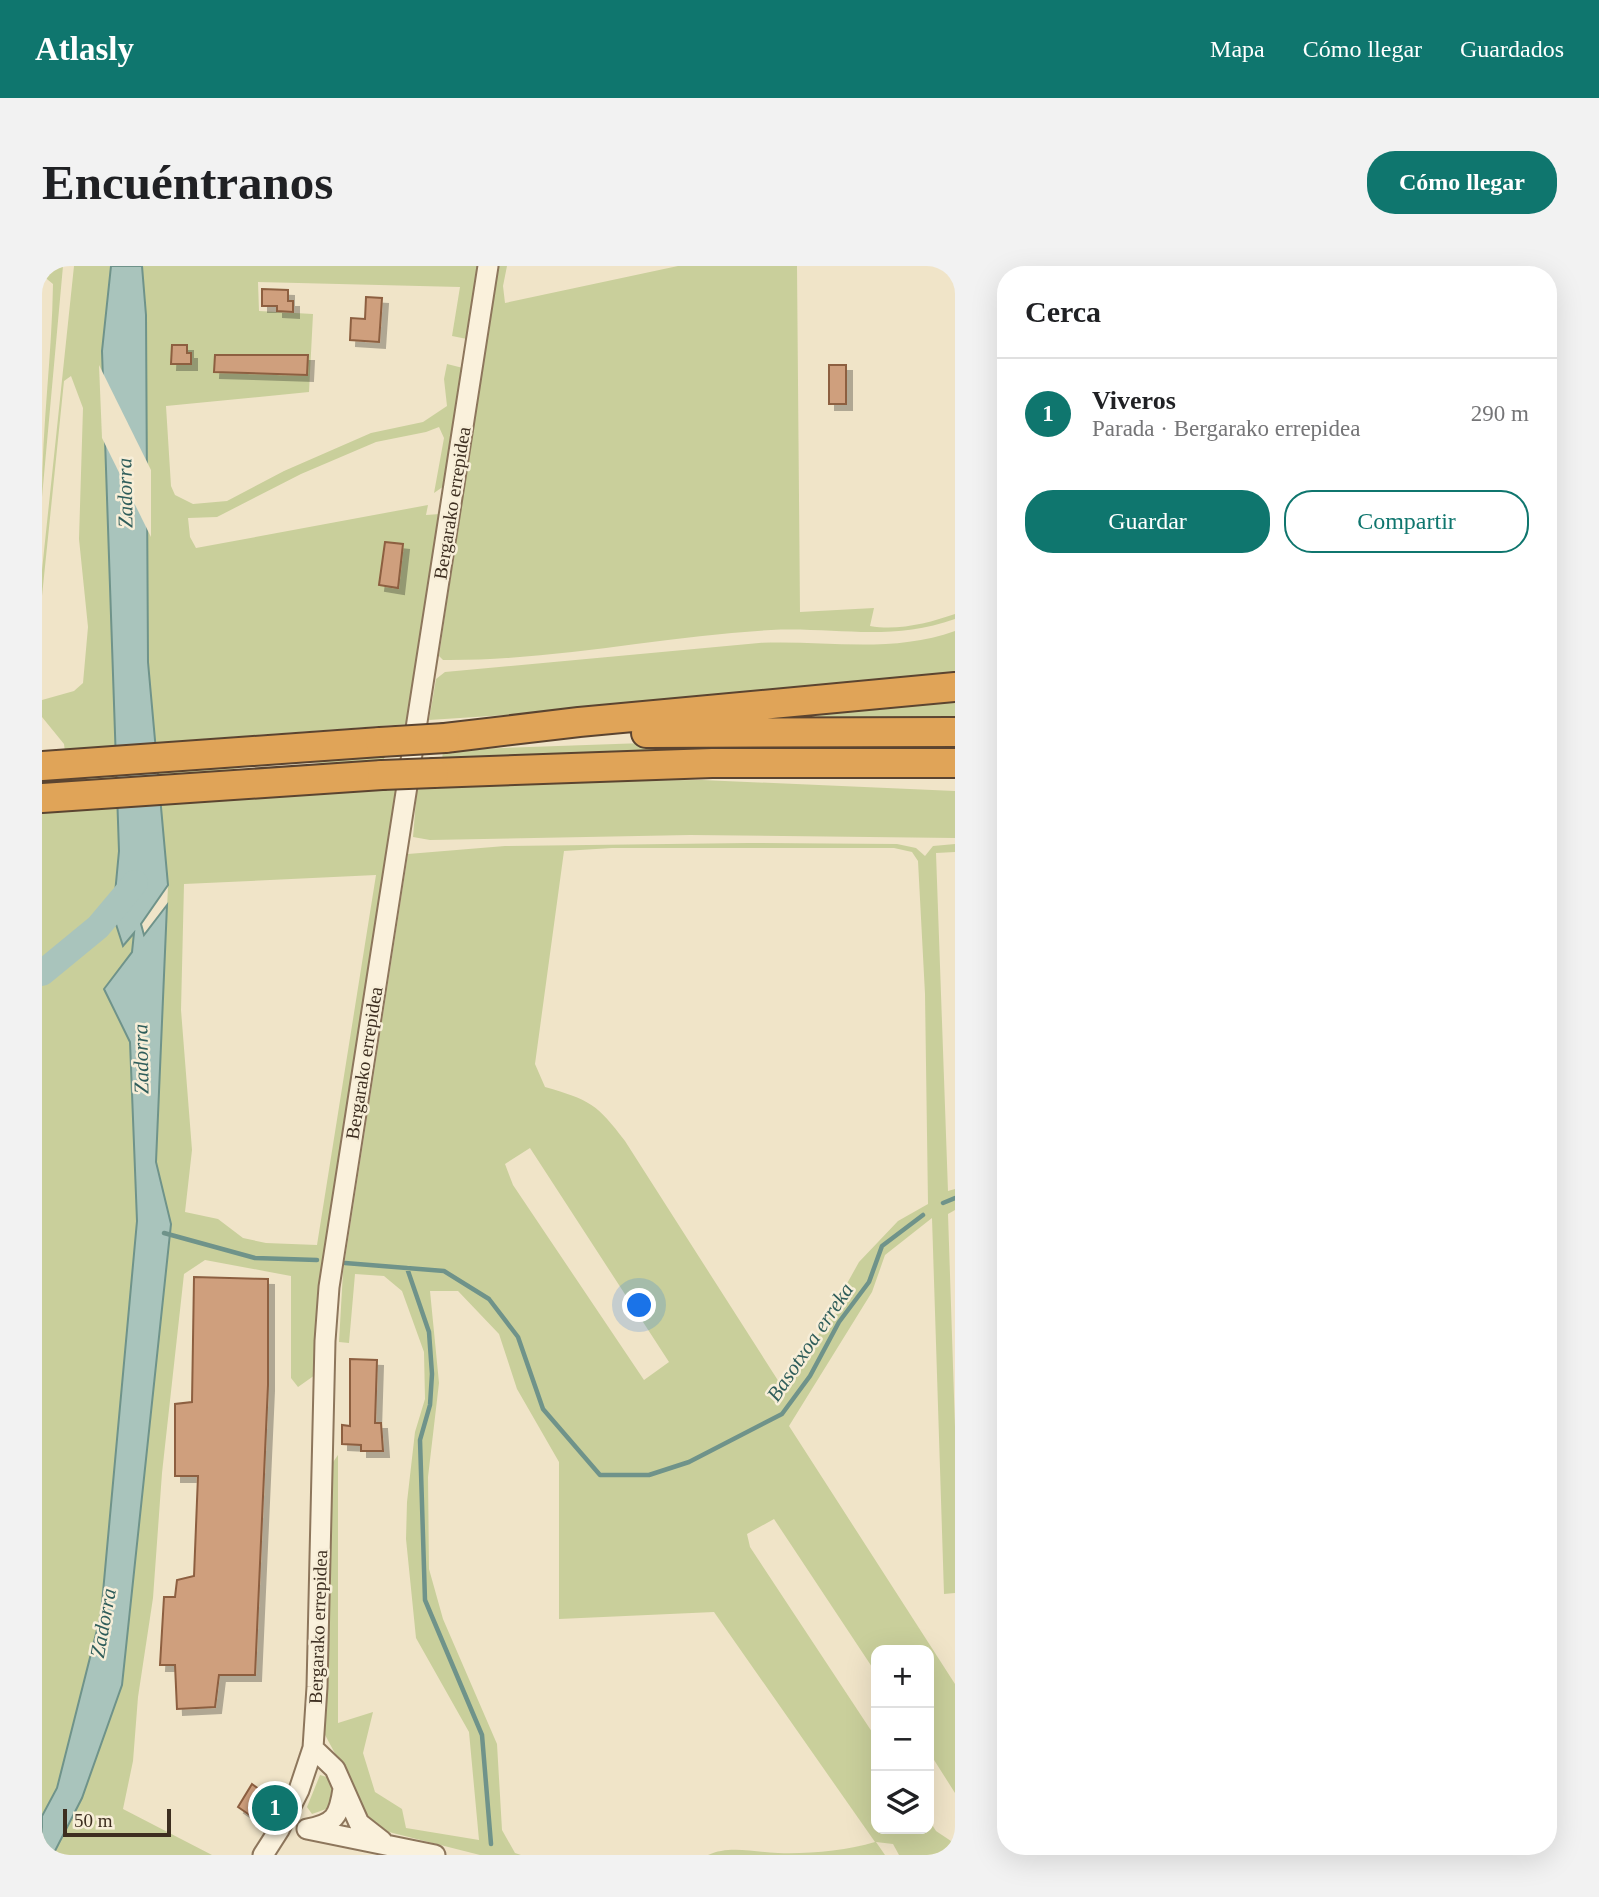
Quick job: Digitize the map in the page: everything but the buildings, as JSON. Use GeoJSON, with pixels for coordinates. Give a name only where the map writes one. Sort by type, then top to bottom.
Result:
{"type":"FeatureCollection","features":[{"type":"Feature","properties":{"kind":"highway"},"geometry":{"type":"LineString","coordinates":[[445,738],[579,722],[955,687]]}},
{"type":"Feature","properties":{"kind":"highway"},"geometry":{"type":"LineString","coordinates":[[45,766],[445,738],[744,731],[955,732]]}},
{"type":"Feature","properties":{"kind":"highway"},"geometry":{"type":"LineString","coordinates":[[712,763],[955,781]]}},
{"type":"Feature","properties":{"kind":"highway"},"geometry":{"type":"LineString","coordinates":[[46,797],[435,773],[712,763],[955,763]]}},
{"type":"Feature","properties":{"kind":"street","name":"Bergarako errepidea"},"geometry":{"type":"LineString","coordinates":[[263,1855],[299,1790],[313,1748],[317,1687],[325,1341],[329,1287],[488,266]]}},
{"type":"Feature","properties":{"kind":"street"},"geometry":{"type":"LineString","coordinates":[[313,1748],[335,1769],[359,1823],[386,1844]]}},
{"type":"Feature","properties":{"kind":"street"},"geometry":{"type":"LineString","coordinates":[[279,1830],[326,1825],[340,1809],[343,1788]]}},
{"type":"Feature","properties":{"kind":"street"},"geometry":{"type":"LineString","coordinates":[[307,1829],[435,1855]]}},
{"type":"Feature","properties":{"kind":"green space"},"geometry":{"type":"Polygon","coordinates":[[[42,266],[63,266],[42,497],[53,284],[42,275],[42,266]]]}},
{"type":"Feature","properties":{"kind":"green space"},"geometry":{"type":"Polygon","coordinates":[[[74,266],[111,266],[102,351],[119,851],[113,915],[124,946],[134,932],[132,952],[104,989],[130,1041],[137,1221],[101,1614],[57,1788],[42,1816],[42,812],[72,809],[64,744],[42,717],[42,700],[74,691],[83,683],[88,627],[79,539],[83,408],[71,376],[64,381],[42,596],[42,570],[74,266]]]}},
{"type":"Feature","properties":{"kind":"green space"},"geometry":{"type":"Polygon","coordinates":[[[142,266],[478,266],[467,339],[452,336],[460,287],[258,282],[259,311],[313,314],[309,392],[166,406],[171,486],[175,495],[193,504],[227,501],[284,471],[371,433],[423,422],[447,406],[444,379],[447,364],[463,368],[444,486],[434,493],[444,438],[439,427],[376,442],[301,474],[217,517],[188,518],[190,537],[196,548],[428,505],[426,515],[440,514],[408,724],[176,741],[178,765],[239,764],[239,768],[197,775],[397,787],[325,1245],[315,1375],[298,1387],[291,1378],[291,1276],[205,1260],[184,1274],[162,1473],[153,1598],[138,1697],[133,1761],[123,1809],[212,1855],[44,1855],[55,1851],[82,1798],[122,1685],[171,1225],[156,1162],[168,886],[148,662],[146,315],[142,266]],[[376,875],[184,884],[181,1010],[192,1150],[185,1212],[218,1219],[243,1238],[266,1243],[317,1245],[376,875]]]}},
{"type":"Feature","properties":{"kind":"green space"},"geometry":{"type":"Polygon","coordinates":[[[497,266],[507,266],[503,286],[505,303],[678,266],[797,266],[800,612],[874,608],[870,626],[891,628],[955,614],[955,619],[931,626],[886,632],[771,630],[526,657],[443,660],[439,656],[497,266]]]}},
{"type":"Feature","properties":{"kind":"green space"},"geometry":{"type":"Polygon","coordinates":[[[955,631],[955,677],[616,708],[429,720],[436,679],[445,672],[759,643],[858,645],[907,642],[955,631]]]}},
{"type":"Feature","properties":{"kind":"green space"},"geometry":{"type":"Polygon","coordinates":[[[955,694],[955,718],[742,716],[955,694]]]}},
{"type":"Feature","properties":{"kind":"green space"},"geometry":{"type":"Polygon","coordinates":[[[730,740],[955,741],[955,753],[442,760],[443,750],[730,740]]]}},
{"type":"Feature","properties":{"kind":"green space"},"geometry":{"type":"Polygon","coordinates":[[[383,752],[385,764],[337,766],[313,762],[383,752]]]}},
{"type":"Feature","properties":{"kind":"green space"},"geometry":{"type":"Polygon","coordinates":[[[702,780],[955,791],[955,838],[690,835],[430,840],[413,837],[417,788],[554,781],[702,780]]]}},
{"type":"Feature","properties":{"kind":"green space"},"geometry":{"type":"Polygon","coordinates":[[[748,843],[897,844],[916,848],[925,856],[933,846],[955,844],[955,852],[936,853],[948,1191],[955,1189],[955,1210],[948,1214],[955,1427],[955,1593],[944,1594],[932,1218],[885,1255],[872,1292],[789,1426],[930,1645],[871,1645],[871,1665],[774,1519],[747,1534],[750,1547],[871,1730],[871,1834],[934,1834],[934,1828],[951,1841],[955,1839],[955,1855],[899,1855],[893,1844],[876,1842],[885,1855],[708,1855],[724,1850],[814,1852],[852,1848],[875,1842],[714,1612],[559,1619],[559,1462],[517,1389],[499,1334],[458,1291],[430,1291],[439,1383],[428,1477],[429,1569],[443,1619],[497,1744],[502,1830],[515,1853],[521,1855],[480,1855],[373,1828],[356,1809],[345,1772],[324,1733],[331,1465],[338,1455],[338,1723],[373,1712],[363,1753],[375,1792],[402,1809],[406,1828],[479,1840],[469,1732],[416,1638],[406,1539],[407,1502],[415,1432],[425,1399],[424,1352],[402,1291],[384,1276],[355,1274],[349,1343],[339,1342],[343,1272],[408,854],[505,846],[748,843]],[[612,848],[564,851],[535,1064],[545,1087],[591,1105],[625,1141],[786,1393],[859,1262],[898,1221],[928,1204],[925,994],[918,861],[912,852],[894,848],[612,848]],[[530,1148],[505,1164],[513,1185],[644,1380],[669,1362],[530,1148]]]}},
{"type":"Feature","properties":{"kind":"green space"},"geometry":{"type":"Polygon","coordinates":[[[934,1651],[955,1684],[955,1793],[934,1760],[934,1651]]]}},
{"type":"Feature","properties":{"kind":"green space"},"geometry":{"type":"Polygon","coordinates":[[[320,1775],[330,1778],[335,1794],[329,1808],[312,1814],[307,1807],[320,1775]]]}},
{"type":"Feature","properties":{"kind":"water","name":"Zadorra"},"geometry":{"type":"Polygon","coordinates":[[[111,266],[142,266],[146,315],[148,662],[168,885],[141,924],[144,935],[167,905],[156,1162],[171,1224],[122,1685],[82,1798],[55,1851],[42,1855],[42,1816],[57,1788],[101,1614],[137,1221],[130,1042],[104,989],[132,952],[134,933],[123,946],[113,915],[119,851],[102,351],[111,266]]]}},
{"type":"Feature","properties":{"kind":"pier"},"geometry":{"type":"Polygon","coordinates":[[[99,365],[151,470],[151,537],[102,438],[99,365]]]}},
{"type":"Feature","properties":{"kind":"waterway"},"geometry":{"type":"LineString","coordinates":[[42,973],[98,927],[135,883]]}},
{"type":"Feature","properties":{"kind":"waterway","name":"Basotxoa erreka"},"geometry":{"type":"LineString","coordinates":[[943,1203],[955,1198]]}},
{"type":"Feature","properties":{"kind":"waterway","name":"Basotxoa erreka"},"geometry":{"type":"LineString","coordinates":[[345,1263],[444,1271],[489,1299],[518,1337],[543,1409],[600,1475],[649,1475],[689,1462],[782,1414],[810,1376],[839,1322],[869,1282],[882,1246],[923,1215]]}},
{"type":"Feature","properties":{"kind":"waterway","name":"Basotxoa erreka"},"geometry":{"type":"LineString","coordinates":[[164,1233],[255,1258],[317,1260]]}},
{"type":"Feature","properties":{"kind":"waterway"},"geometry":{"type":"LineString","coordinates":[[407,1268],[429,1332],[432,1374],[430,1405],[420,1440],[425,1600],[482,1735],[491,1844]]}},
{"type":"Feature","properties":{"kind":"place","name":"Viveros"},"geometry":{"type":"Point","coordinates":[275,1808]}}]}
